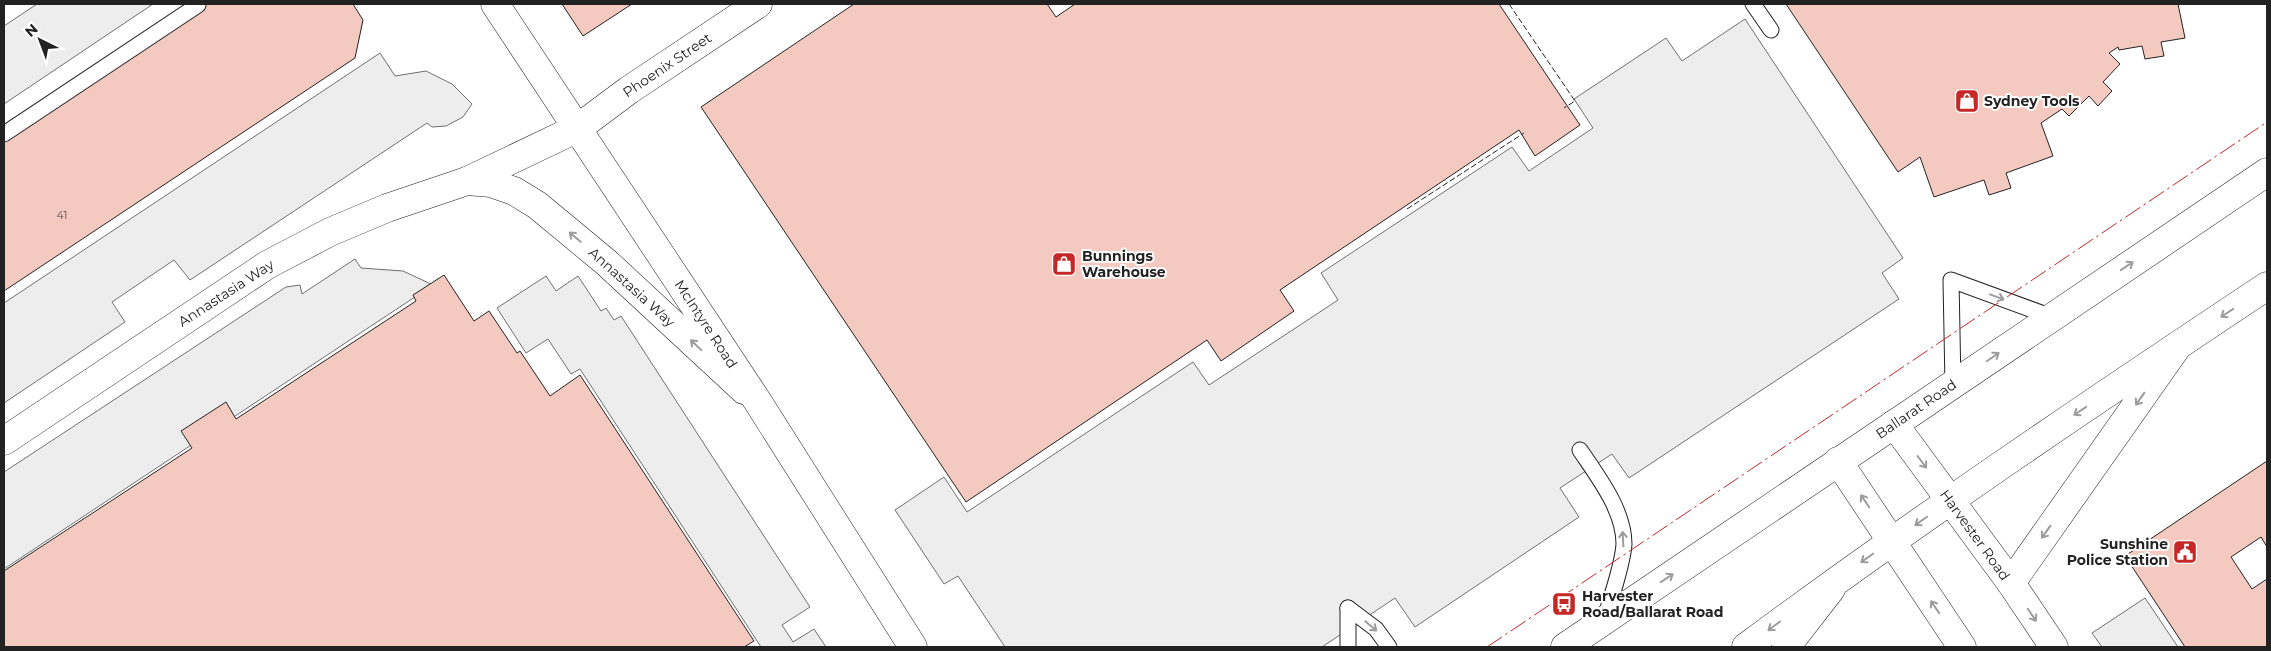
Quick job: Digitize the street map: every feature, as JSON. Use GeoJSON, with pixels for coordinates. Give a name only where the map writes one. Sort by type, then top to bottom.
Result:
{"type":"FeatureCollection","features":[{"type":"Feature","properties":{"kind":"main road","name":"McIntyre Road"},"geometry":{"type":"LineString","coordinates":[[494,4],[758,402],[913,647]]}},
{"type":"Feature","properties":{"kind":"main road","name":"Phoenix Street"},"geometry":{"type":"LineString","coordinates":[[578,128],[629,90],[758,4]]}},
{"type":"Feature","properties":{"kind":"main road","name":"Annastasia Way"},"geometry":{"type":"LineString","coordinates":[[4,441],[267,265],[354,222],[467,181],[578,128]]}},
{"type":"Feature","properties":{"kind":"main road","name":"Ballarat Road"},"geometry":{"type":"LineString","coordinates":[[1565,647],[2267,172]]}},
{"type":"Feature","properties":{"kind":"main road","name":"Annastasia Way"},"geometry":{"type":"LineString","coordinates":[[467,181],[491,184],[514,191],[537,204],[606,263],[758,402]]}},
{"type":"Feature","properties":{"kind":"main road"},"geometry":{"type":"LineString","coordinates":[[1746,647],[1980,478],[2267,286]]}},
{"type":"Feature","properties":{"kind":"main road"},"geometry":{"type":"LineString","coordinates":[[2011,583],[2178,345]]}},
{"type":"Feature","properties":{"kind":"main road","name":"Harvester Road"},"geometry":{"type":"LineString","coordinates":[[1894,424],[2011,583],[2054,647]]}},
{"type":"Feature","properties":{"kind":"main road"},"geometry":{"type":"LineString","coordinates":[[1838,461],[1962,647]]}},
{"type":"Feature","properties":{"kind":"main road"},"geometry":{"type":"LineString","coordinates":[[1786,647],[1842,576]]}},
{"type":"Feature","properties":{"kind":"lane"},"geometry":{"type":"LineString","coordinates":[[1753,4],[1771,30]]}},
{"type":"Feature","properties":{"kind":"lane"},"geometry":{"type":"LineString","coordinates":[[4,134],[198,5]]}},
{"type":"Feature","properties":{"kind":"lane"},"geometry":{"type":"LineString","coordinates":[[1952,385],[1951,280],[2052,317]]}},
{"type":"Feature","properties":{"kind":"lane"},"geometry":{"type":"LineString","coordinates":[[1580,450],[1610,496],[1622,529],[1624,543],[1622,554],[1605,620]]}},
{"type":"Feature","properties":{"kind":"lane"},"geometry":{"type":"LineString","coordinates":[[1348,647],[1348,608],[1376,629],[1389,647]]}},
{"type":"Feature","properties":{"kind":"shaded area"},"geometry":{"type":"Polygon","coordinates":[[[37,4],[153,4],[4,104],[4,26],[37,4]]]}},
{"type":"Feature","properties":{"kind":"shaded area"},"geometry":{"type":"Polygon","coordinates":[[[1745,19],[1903,258],[1882,273],[1899,299],[1629,478],[1612,454],[1560,488],[1579,517],[1415,627],[1395,598],[1322,647],[1005,647],[958,576],[944,584],[895,510],[944,477],[967,512],[1193,362],[1209,385],[1338,300],[1321,273],[1512,147],[1529,171],[1593,128],[1574,99],[1666,38],[1682,61],[1745,19]]]}},
{"type":"Feature","properties":{"kind":"shaded area"},"geometry":{"type":"Polygon","coordinates":[[[380,53],[395,76],[426,71],[452,84],[472,104],[463,117],[446,126],[432,127],[427,123],[190,280],[174,260],[112,302],[125,322],[4,403],[4,303],[380,53]]]}},
{"type":"Feature","properties":{"kind":"shaded area"},"geometry":{"type":"Polygon","coordinates":[[[355,259],[361,268],[403,271],[433,285],[4,569],[4,472],[286,287],[300,285],[302,294],[355,259]]]}},
{"type":"Feature","properties":{"kind":"shaded area"},"geometry":{"type":"Polygon","coordinates":[[[546,276],[556,291],[578,276],[601,311],[606,308],[614,320],[621,316],[810,607],[782,625],[793,642],[814,629],[826,647],[761,647],[580,369],[571,374],[548,339],[526,353],[497,308],[546,276]]]}},
{"type":"Feature","properties":{"kind":"shaded area"},"geometry":{"type":"Polygon","coordinates":[[[2145,598],[2178,647],[2102,647],[2092,633],[2145,598]]]}},
{"type":"Feature","properties":{"kind":"building"},"geometry":{"type":"Polygon","coordinates":[[[203,4],[353,4],[363,20],[355,58],[4,291],[4,138],[203,4]]]}},
{"type":"Feature","properties":{"kind":"building"},"geometry":{"type":"Polygon","coordinates":[[[562,4],[632,4],[583,36],[562,4]]]}},
{"type":"Feature","properties":{"kind":"building","name":"Bunnings Warehouse"},"geometry":{"type":"Polygon","coordinates":[[[854,4],[1047,4],[1056,17],[1075,4],[1499,4],[1580,125],[1535,156],[1519,130],[1280,290],[1294,311],[1221,361],[1207,340],[966,502],[701,107],[854,4]]]}},
{"type":"Feature","properties":{"kind":"building","name":"Sydney Tools"},"geometry":{"type":"Polygon","coordinates":[[[1786,4],[2178,4],[2185,38],[2161,42],[2164,56],[2145,59],[2142,46],[2119,50],[2118,47],[2109,53],[2120,64],[2103,82],[2112,91],[2098,106],[2089,96],[2069,116],[2062,109],[2041,123],[2053,156],[2006,173],[2011,188],[1989,195],[1984,180],[1934,197],[1920,157],[1898,172],[1786,4]]]}},
{"type":"Feature","properties":{"kind":"building"},"geometry":{"type":"Polygon","coordinates":[[[444,275],[474,321],[489,311],[517,353],[520,351],[550,396],[580,375],[754,641],[744,647],[4,647],[4,571],[192,448],[181,431],[226,402],[236,419],[416,301],[413,295],[444,275]]]}},
{"type":"Feature","properties":{"kind":"building","name":"Sunshine Police Station"},"geometry":{"type":"Polygon","coordinates":[[[2267,461],[2267,547],[2261,537],[2231,557],[2252,589],[2267,579],[2267,647],[2185,647],[2125,556],[2267,461]]]}},
{"type":"Feature","properties":{"kind":"fence"},"geometry":{"type":"LineString","coordinates":[[1509,4],[1575,101],[1564,108]]}},
{"type":"Feature","properties":{"kind":"fence"},"geometry":{"type":"LineString","coordinates":[[1407,209],[1524,133]]}},
{"type":"Feature","properties":{"kind":"power"},"geometry":{"type":"LineString","coordinates":[[1487,647],[2267,122]]}},
{"type":"Feature","properties":{"kind":"place","name":"Sydney Tools"},"geometry":{"type":"Point","coordinates":[1967,101]}},
{"type":"Feature","properties":{"kind":"place","name":"Bunnings Warehouse"},"geometry":{"type":"Point","coordinates":[1064,264]}},
{"type":"Feature","properties":{"kind":"place","name":"Sunshine Police Station"},"geometry":{"type":"Point","coordinates":[2185,552]}},
{"type":"Feature","properties":{"kind":"place","name":"Harvester Road/Ballarat Road"},"geometry":{"type":"Point","coordinates":[1564,604]}}]}
